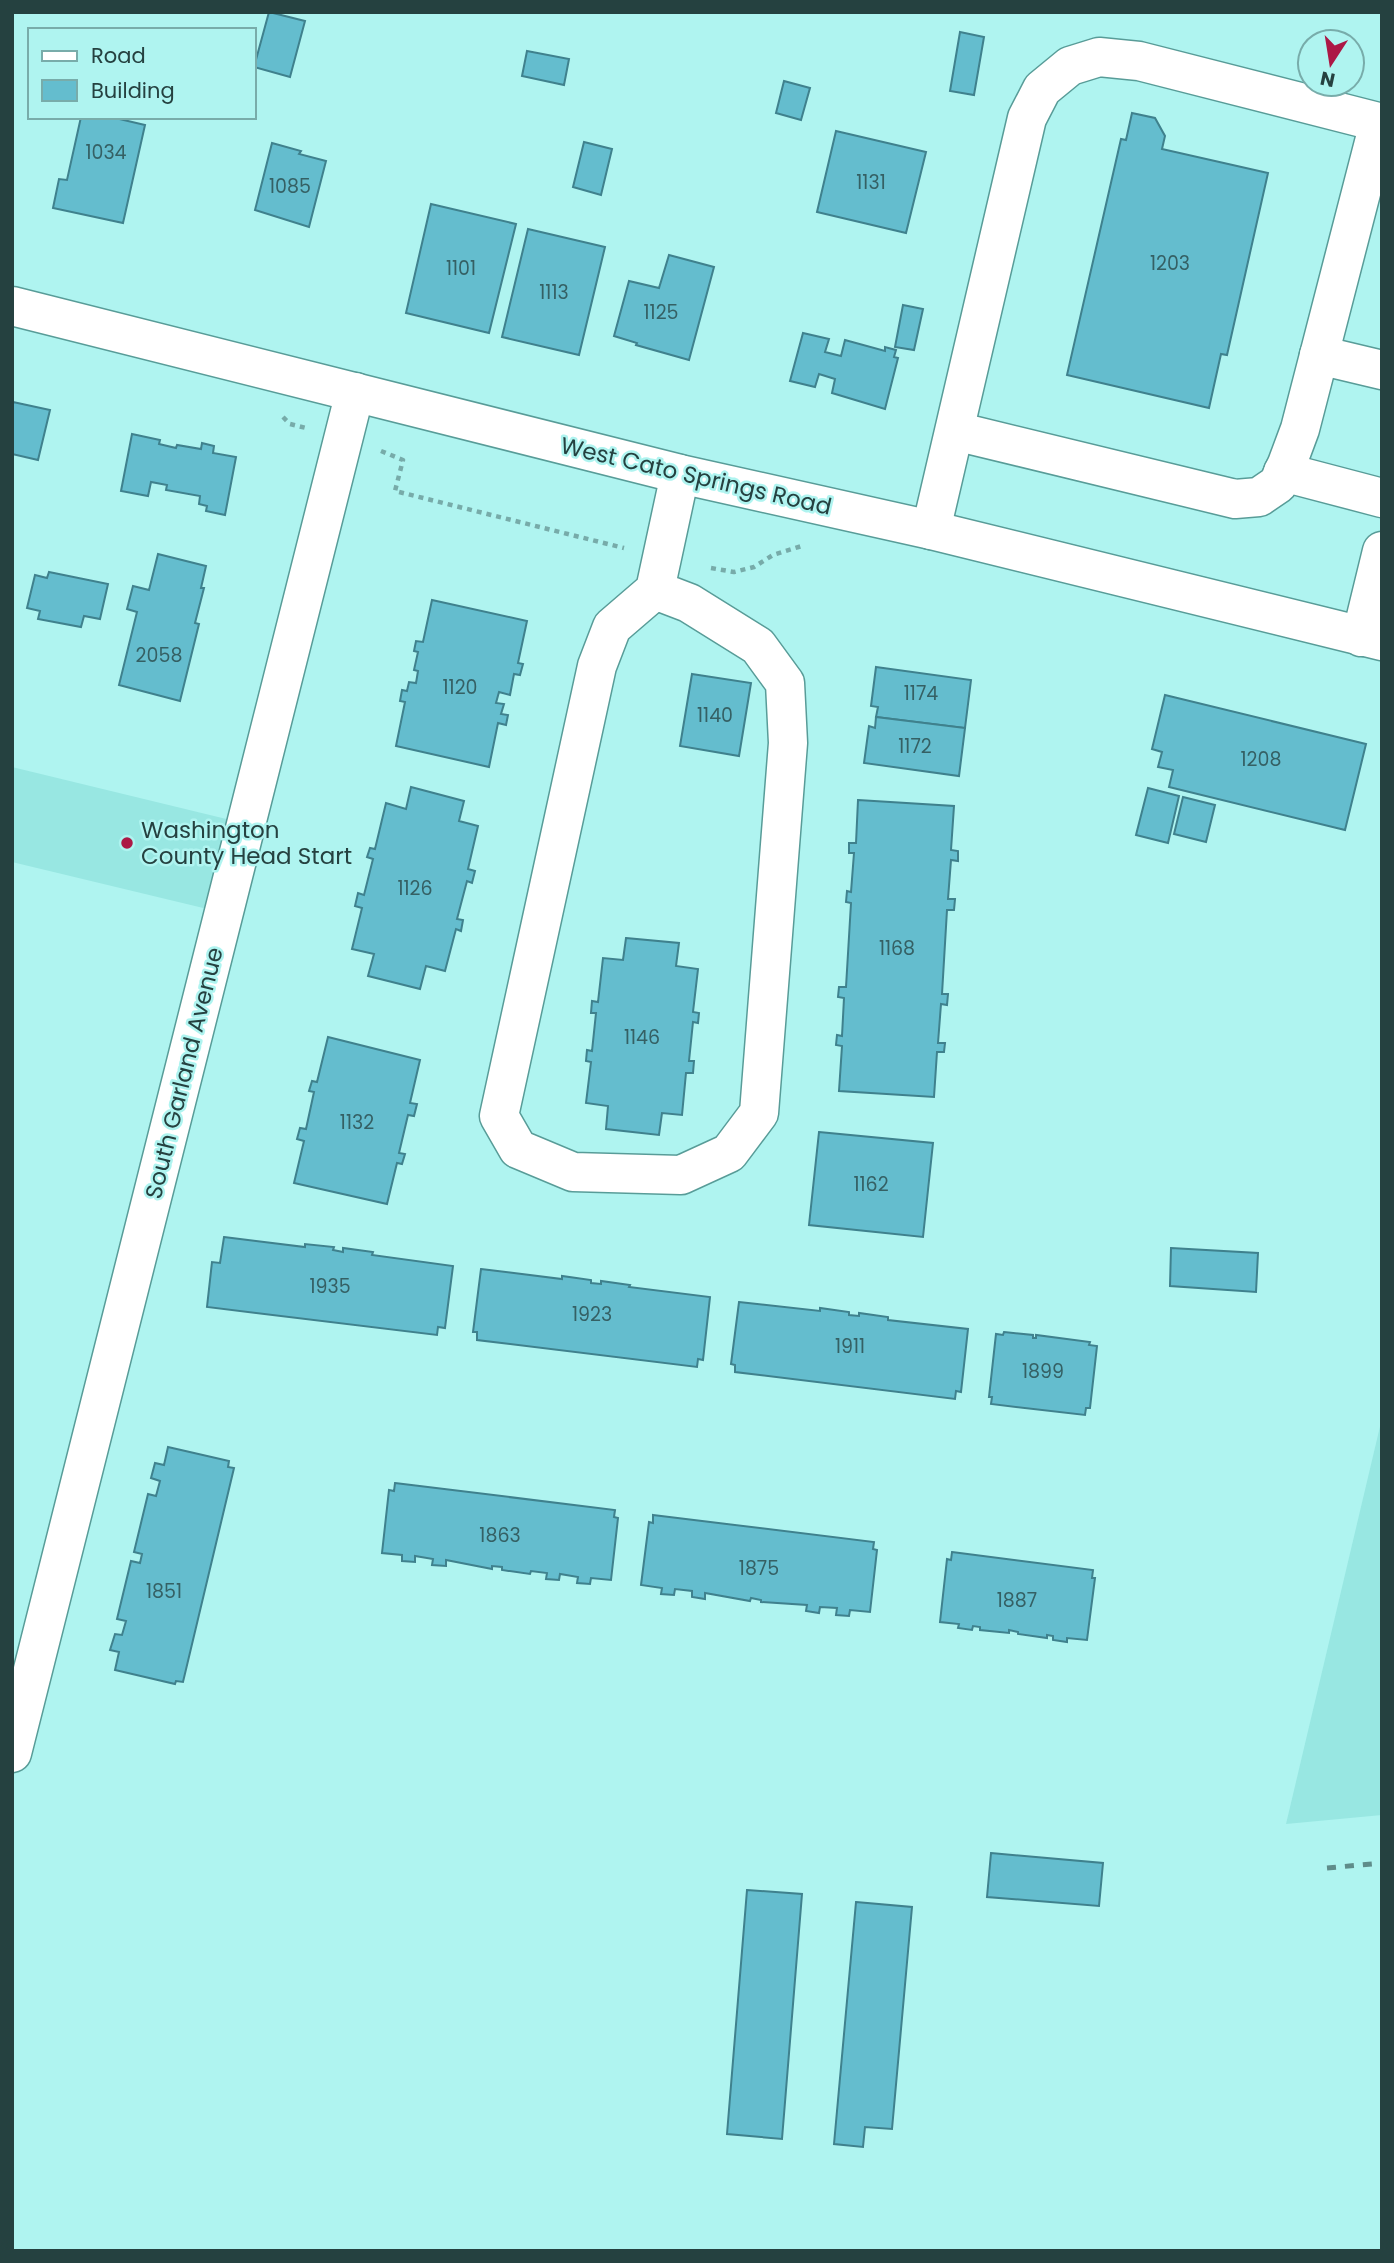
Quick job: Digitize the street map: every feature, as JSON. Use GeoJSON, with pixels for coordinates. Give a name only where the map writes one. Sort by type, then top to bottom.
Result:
{"type":"FeatureCollection","features":[{"type":"Feature","properties":{"kind":"street"},"geometry":{"type":"LineString","coordinates":[[931,530],[1027,118],[1042,89],[1070,66],[1099,57],[1139,61],[1380,123],[1300,429],[1278,484],[1259,497],[1235,499],[955,431]]}},
{"type":"Feature","properties":{"kind":"street","name":"West Cato Springs Road"},"geometry":{"type":"LineString","coordinates":[[12,306],[680,474],[931,530],[1371,639]]}},
{"type":"Feature","properties":{"kind":"street"},"geometry":{"type":"LineString","coordinates":[[1319,355],[1382,370]]}},
{"type":"Feature","properties":{"kind":"street","name":"South Garland Avenue"},"geometry":{"type":"LineString","coordinates":[[12,1753],[355,392]]}},
{"type":"Feature","properties":{"kind":"street"},"geometry":{"type":"LineString","coordinates":[[1283,472],[1382,498]]}},
{"type":"Feature","properties":{"kind":"street"},"geometry":{"type":"LineString","coordinates":[[655,590],[689,603],[758,646],[785,683],[788,743],[759,1114],[729,1153],[681,1175],[573,1172],[518,1149],[499,1116],[597,666],[612,627],[655,590],[680,474]]}},
{"type":"Feature","properties":{"kind":"street"},"geometry":{"type":"LineString","coordinates":[[1371,639],[1382,551]]}},
{"type":"Feature","properties":{"kind":"shaded area","name":"Washington County Head Start"},"geometry":{"type":"Polygon","coordinates":[[[12,767],[247,824],[224,913],[12,862],[12,767]]]}},
{"type":"Feature","properties":{"kind":"shaded area"},"geometry":{"type":"Polygon","coordinates":[[[1382,1418],[1382,1815],[1286,1824],[1382,1418]]]}},
{"type":"Feature","properties":{"kind":"building"},"geometry":{"type":"Polygon","coordinates":[[[269,12],[305,21],[290,77],[256,68],[269,12]]]}},
{"type":"Feature","properties":{"kind":"building"},"geometry":{"type":"Polygon","coordinates":[[[960,32],[984,37],[974,95],[950,91],[960,32]]]}},
{"type":"Feature","properties":{"kind":"building"},"geometry":{"type":"Polygon","coordinates":[[[527,51],[569,59],[564,85],[522,76],[527,51]]]}},
{"type":"Feature","properties":{"kind":"building"},"geometry":{"type":"Polygon","coordinates":[[[784,81],[810,88],[801,120],[776,113],[784,81]]]}},
{"type":"Feature","properties":{"kind":"building"},"geometry":{"type":"Polygon","coordinates":[[[1132,113],[1155,118],[1165,136],[1162,149],[1268,173],[1227,355],[1221,354],[1209,408],[1067,375],[1121,139],[1126,140],[1132,113]]]}},
{"type":"Feature","properties":{"kind":"building"},"geometry":{"type":"Polygon","coordinates":[[[81,119],[120,119],[145,125],[123,223],[53,208],[59,179],[67,180],[81,119]]]}},
{"type":"Feature","properties":{"kind":"building"},"geometry":{"type":"Polygon","coordinates":[[[836,131],[926,152],[906,233],[817,212],[836,131]]]}},
{"type":"Feature","properties":{"kind":"building"},"geometry":{"type":"Polygon","coordinates":[[[584,142],[612,149],[601,195],[573,187],[584,142]]]}},
{"type":"Feature","properties":{"kind":"building"},"geometry":{"type":"Polygon","coordinates":[[[272,143],[326,161],[309,227],[255,210],[272,143]]]}},
{"type":"Feature","properties":{"kind":"building"},"geometry":{"type":"Polygon","coordinates":[[[431,204],[516,224],[489,333],[406,313],[431,204]]]}},
{"type":"Feature","properties":{"kind":"building"},"geometry":{"type":"Polygon","coordinates":[[[528,229],[605,247],[579,355],[502,337],[528,229]]]}},
{"type":"Feature","properties":{"kind":"building"},"geometry":{"type":"Polygon","coordinates":[[[669,255],[714,267],[689,360],[614,336],[629,281],[659,288],[669,255]]]}},
{"type":"Feature","properties":{"kind":"building"},"geometry":{"type":"Polygon","coordinates":[[[903,305],[923,309],[914,350],[895,347],[903,305]]]}},
{"type":"Feature","properties":{"kind":"building"},"geometry":{"type":"Polygon","coordinates":[[[803,333],[829,339],[825,352],[841,356],[845,340],[885,351],[885,347],[896,350],[894,357],[898,358],[885,409],[832,393],[835,379],[819,374],[815,387],[790,381],[803,333]]]}},
{"type":"Feature","properties":{"kind":"building"},"geometry":{"type":"Polygon","coordinates":[[[13,402],[50,410],[38,460],[12,454],[13,402]]]}},
{"type":"Feature","properties":{"kind":"building"},"geometry":{"type":"Polygon","coordinates":[[[132,434],[160,440],[159,444],[176,448],[177,445],[201,449],[202,443],[214,446],[213,453],[236,457],[225,515],[206,511],[207,506],[199,504],[200,496],[166,490],[167,485],[151,482],[148,496],[121,491],[132,434]]]}},
{"type":"Feature","properties":{"kind":"building"},"geometry":{"type":"Polygon","coordinates":[[[158,554],[206,566],[201,588],[204,588],[195,623],[199,624],[180,701],[119,685],[137,612],[127,609],[133,586],[149,590],[158,554]]]}},
{"type":"Feature","properties":{"kind":"building"},"geometry":{"type":"Polygon","coordinates":[[[49,572],[108,584],[100,619],[84,616],[81,627],[38,619],[40,611],[27,608],[35,575],[47,578],[49,572]]]}},
{"type":"Feature","properties":{"kind":"building"},"geometry":{"type":"Polygon","coordinates":[[[432,600],[527,621],[518,663],[523,664],[520,675],[514,674],[510,695],[499,692],[496,703],[504,704],[501,714],[508,715],[506,725],[498,723],[489,767],[396,746],[405,702],[400,701],[402,690],[407,691],[409,682],[416,683],[418,671],[414,670],[418,652],[414,651],[416,641],[423,642],[432,600]]]}},
{"type":"Feature","properties":{"kind":"building"},"geometry":{"type":"Polygon","coordinates":[[[876,667],[971,680],[965,728],[876,717],[878,707],[871,706],[876,667]]]}},
{"type":"Feature","properties":{"kind":"building"},"geometry":{"type":"Polygon","coordinates":[[[692,674],[751,683],[739,756],[680,746],[692,674]]]}},
{"type":"Feature","properties":{"kind":"building"},"geometry":{"type":"Polygon","coordinates":[[[1165,695],[1366,744],[1345,830],[1169,787],[1173,770],[1158,767],[1162,752],[1152,749],[1165,695]]]}},
{"type":"Feature","properties":{"kind":"building"},"geometry":{"type":"Polygon","coordinates":[[[876,717],[965,728],[959,776],[864,763],[869,726],[875,728],[876,717]]]}},
{"type":"Feature","properties":{"kind":"building"},"geometry":{"type":"Polygon","coordinates":[[[411,787],[464,801],[459,821],[478,826],[468,869],[475,871],[472,883],[467,881],[457,919],[463,920],[461,931],[456,929],[445,971],[426,966],[420,989],[368,976],[374,954],[352,949],[362,908],[355,906],[358,893],[364,895],[373,859],[367,857],[370,848],[375,849],[386,803],[406,809],[411,787]]]}},
{"type":"Feature","properties":{"kind":"building"},"geometry":{"type":"Polygon","coordinates":[[[1148,788],[1179,796],[1168,843],[1136,835],[1148,788]]]}},
{"type":"Feature","properties":{"kind":"building"},"geometry":{"type":"Polygon","coordinates":[[[1183,797],[1215,805],[1206,842],[1174,834],[1183,797]]]}},
{"type":"Feature","properties":{"kind":"building"},"geometry":{"type":"Polygon","coordinates":[[[858,800],[954,806],[951,850],[958,851],[958,861],[951,860],[948,899],[955,899],[954,910],[947,910],[942,994],[948,994],[947,1005],[941,1004],[938,1043],[945,1043],[944,1052],[937,1052],[934,1097],[839,1091],[842,1046],[836,1045],[837,1035],[842,1036],[844,998],[838,997],[839,987],[846,987],[851,903],[846,902],[847,891],[851,892],[854,853],[849,853],[849,843],[856,843],[858,800]]]}},
{"type":"Feature","properties":{"kind":"building"},"geometry":{"type":"Polygon","coordinates":[[[626,938],[679,943],[676,966],[698,969],[693,1012],[699,1013],[698,1023],[693,1022],[689,1061],[694,1061],[693,1073],[686,1073],[682,1115],[662,1113],[659,1135],[606,1129],[608,1106],[586,1103],[591,1062],[586,1061],[587,1050],[592,1051],[596,1013],[591,1013],[592,1001],[598,1002],[603,958],[623,960],[626,938]]]}},
{"type":"Feature","properties":{"kind":"building"},"geometry":{"type":"Polygon","coordinates":[[[328,1037],[420,1060],[410,1103],[417,1104],[414,1116],[408,1115],[399,1153],[405,1154],[402,1164],[397,1163],[387,1204],[294,1183],[304,1141],[297,1139],[300,1128],[306,1129],[314,1092],[309,1091],[312,1081],[317,1082],[328,1037]]]}},
{"type":"Feature","properties":{"kind":"building"},"geometry":{"type":"Polygon","coordinates":[[[819,1132],[933,1143],[923,1237],[809,1225],[819,1132]]]}},
{"type":"Feature","properties":{"kind":"building"},"geometry":{"type":"Polygon","coordinates":[[[224,1237],[305,1247],[305,1244],[334,1247],[333,1250],[343,1252],[343,1248],[373,1252],[372,1255],[453,1266],[445,1328],[438,1327],[437,1335],[207,1307],[212,1262],[220,1263],[224,1237]]]}},
{"type":"Feature","properties":{"kind":"building"},"geometry":{"type":"Polygon","coordinates":[[[1171,1248],[1258,1253],[1256,1292],[1170,1286],[1171,1248]]]}},
{"type":"Feature","properties":{"kind":"building"},"geometry":{"type":"Polygon","coordinates":[[[481,1269],[562,1279],[562,1276],[591,1280],[591,1283],[601,1284],[601,1281],[710,1297],[703,1360],[698,1359],[697,1367],[477,1340],[477,1332],[473,1332],[481,1269]]]}},
{"type":"Feature","properties":{"kind":"building"},"geometry":{"type":"Polygon","coordinates":[[[739,1302],[820,1311],[820,1308],[849,1312],[849,1315],[859,1316],[859,1313],[888,1317],[888,1320],[968,1329],[961,1392],[956,1391],[955,1399],[735,1372],[735,1365],[731,1364],[739,1302]]]}},
{"type":"Feature","properties":{"kind":"building"},"geometry":{"type":"Polygon","coordinates":[[[1004,1332],[1033,1335],[1033,1338],[1036,1338],[1036,1335],[1090,1342],[1089,1345],[1097,1346],[1090,1408],[1086,1408],[1085,1415],[991,1404],[992,1397],[989,1397],[996,1334],[1003,1335],[1004,1332]]]}},
{"type":"Feature","properties":{"kind":"building"},"geometry":{"type":"Polygon","coordinates":[[[168,1447],[229,1461],[228,1467],[234,1468],[183,1682],[176,1681],[175,1684],[115,1670],[119,1652],[110,1650],[115,1634],[122,1635],[126,1621],[117,1619],[131,1561],[140,1563],[142,1554],[134,1552],[148,1494],[156,1496],[160,1481],[151,1478],[155,1463],[164,1465],[168,1447]]]}},
{"type":"Feature","properties":{"kind":"building"},"geometry":{"type":"Polygon","coordinates":[[[395,1483],[615,1510],[614,1517],[618,1518],[611,1580],[591,1578],[590,1584],[577,1583],[578,1577],[560,1574],[559,1580],[546,1579],[547,1573],[531,1571],[530,1574],[502,1570],[502,1567],[492,1566],[492,1569],[446,1560],[446,1566],[432,1565],[433,1559],[415,1556],[415,1562],[402,1561],[402,1555],[382,1553],[389,1490],[394,1491],[395,1483]]]}},
{"type":"Feature","properties":{"kind":"building"},"geometry":{"type":"Polygon","coordinates":[[[653,1515],[874,1542],[873,1549],[877,1550],[870,1612],[850,1610],[849,1616],[836,1615],[837,1608],[820,1607],[819,1613],[806,1611],[807,1605],[761,1602],[751,1598],[750,1601],[705,1593],[705,1599],[692,1597],[692,1591],[675,1589],[674,1595],[661,1594],[662,1588],[641,1585],[649,1522],[653,1523],[653,1515]]]}},
{"type":"Feature","properties":{"kind":"building"},"geometry":{"type":"Polygon","coordinates":[[[952,1552],[1093,1570],[1092,1578],[1095,1578],[1087,1640],[1067,1638],[1067,1642],[1053,1640],[1053,1636],[1047,1635],[1047,1638],[1009,1630],[1009,1633],[980,1630],[980,1627],[973,1626],[972,1630],[958,1628],[959,1624],[940,1622],[947,1559],[951,1560],[952,1552]]]}},
{"type":"Feature","properties":{"kind":"building"},"geometry":{"type":"Polygon","coordinates":[[[991,1853],[1103,1863],[1099,1906],[987,1897],[991,1853]]]}},
{"type":"Feature","properties":{"kind":"building"},"geometry":{"type":"Polygon","coordinates":[[[747,1890],[802,1894],[782,2139],[727,2134],[747,1890]]]}},
{"type":"Feature","properties":{"kind":"building"},"geometry":{"type":"Polygon","coordinates":[[[856,1902],[912,1907],[892,2129],[865,2127],[863,2147],[834,2144],[856,1902]]]}},
{"type":"Feature","properties":{"kind":"railway"},"geometry":{"type":"LineString","coordinates":[[1327,1868],[1382,1863]]}},
{"type":"Feature","properties":{"kind":"place","name":"Washington County Head Start"},"geometry":{"type":"Point","coordinates":[127,843]}}]}
